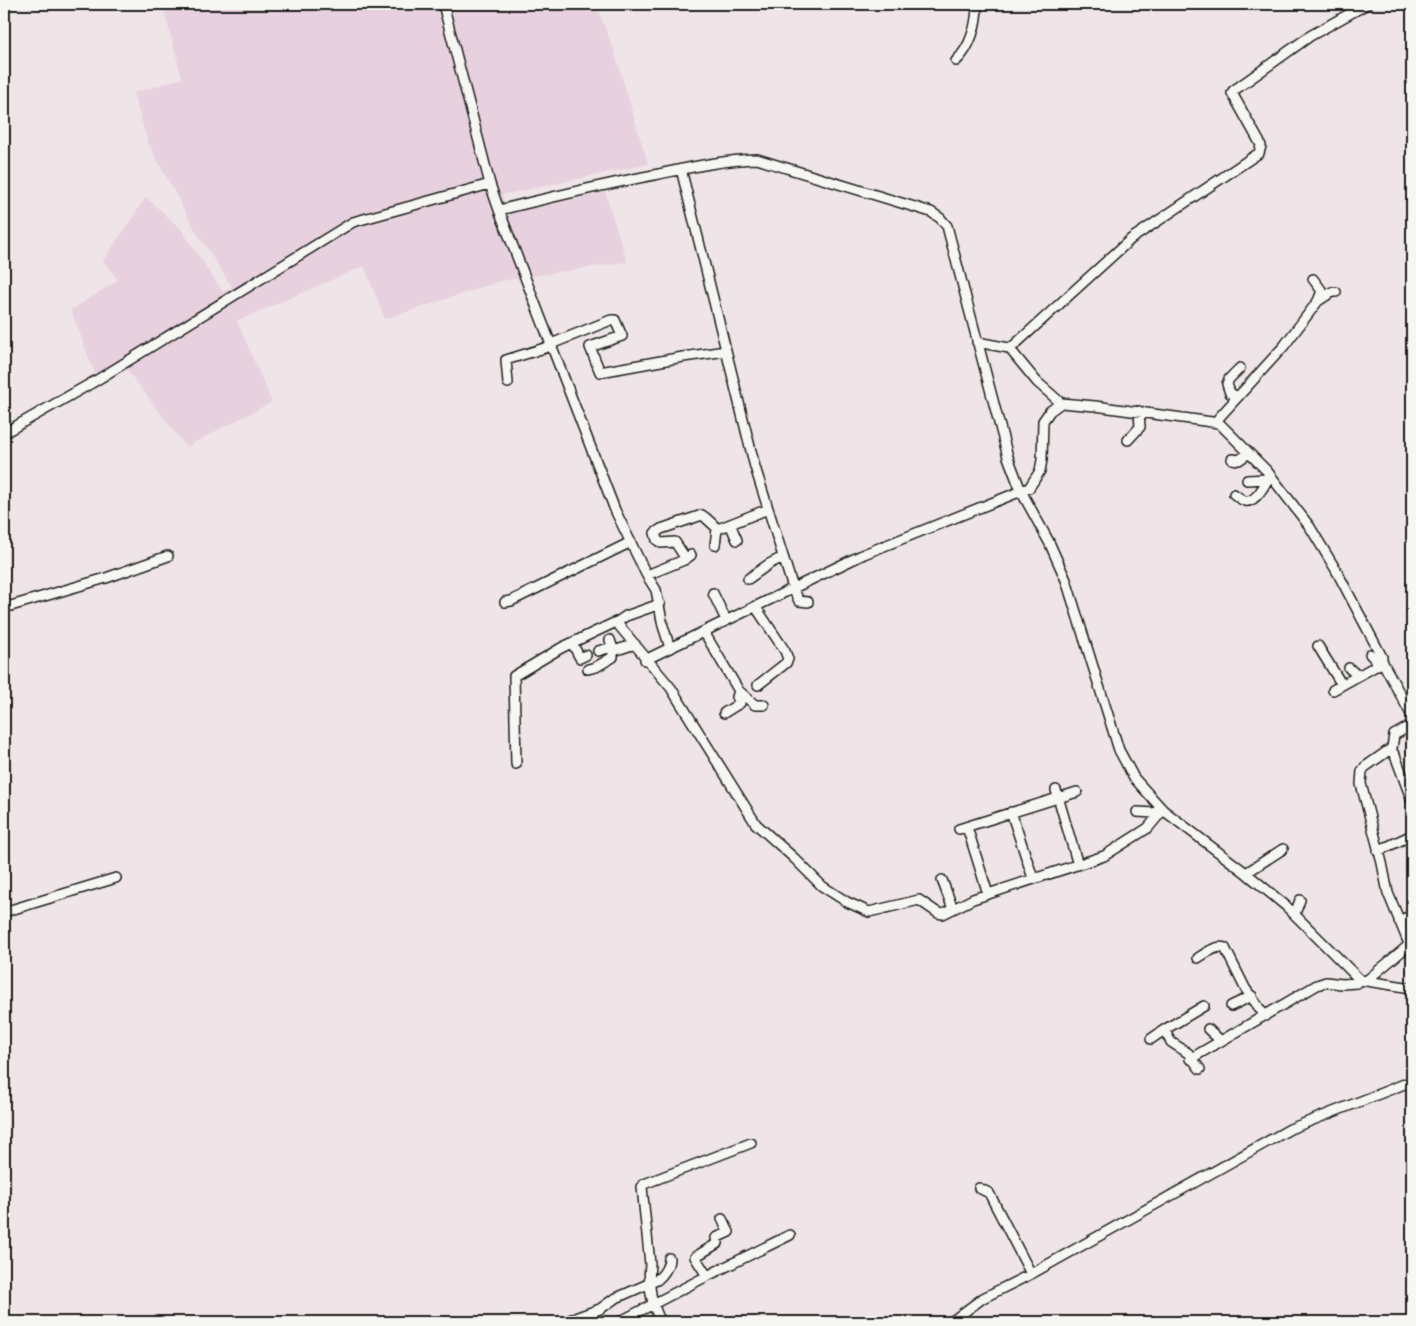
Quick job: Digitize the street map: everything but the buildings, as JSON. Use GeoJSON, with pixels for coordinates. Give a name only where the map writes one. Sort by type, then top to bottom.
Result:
{"type":"FeatureCollection","features":[{"type":"Feature","properties":{"kind":"street"},"geometry":{"type":"LineString","coordinates":[[443,4],[490,184],[499,210],[616,510],[647,575],[655,587],[663,626],[670,648]]}},
{"type":"Feature","properties":{"kind":"street"},"geometry":{"type":"LineString","coordinates":[[956,62],[966,51],[970,41],[977,4]]}},
{"type":"Feature","properties":{"kind":"street"},"geometry":{"type":"LineString","coordinates":[[1010,350],[1131,239],[1259,152],[1260,143],[1232,93],[1233,91],[1310,36],[1367,4]]}},
{"type":"Feature","properties":{"kind":"street"},"geometry":{"type":"LineString","coordinates":[[499,210],[681,169],[725,161],[757,159],[867,192],[940,218],[946,226],[1005,447],[1021,491],[1049,542],[1066,580],[1119,750],[1126,765],[1146,794],[1162,809],[1246,873],[1295,914],[1363,981],[1412,988]]}},
{"type":"Feature","properties":{"kind":"street"},"geometry":{"type":"LineString","coordinates":[[681,169],[755,467],[793,588],[799,601],[808,602]]}},
{"type":"Feature","properties":{"kind":"street"},"geometry":{"type":"LineString","coordinates":[[4,433],[95,382],[353,222],[490,184]]}},
{"type":"Feature","properties":{"kind":"street"},"geometry":{"type":"LineString","coordinates":[[1214,422],[1284,346],[1318,301],[1322,291],[1313,279]]}},
{"type":"Feature","properties":{"kind":"street"},"geometry":{"type":"LineString","coordinates":[[1318,301],[1332,292],[1336,292]]}},
{"type":"Feature","properties":{"kind":"street"},"geometry":{"type":"LineString","coordinates":[[508,383],[506,360],[615,320],[622,336],[590,346]]}},
{"type":"Feature","properties":{"kind":"street"},"geometry":{"type":"LineString","coordinates":[[583,332],[600,372],[726,351]]}},
{"type":"Feature","properties":{"kind":"street"},"geometry":{"type":"LineString","coordinates":[[977,342],[1010,350],[1037,382],[1061,403],[1139,411],[1218,423],[1269,477],[1281,487],[1310,527],[1336,570],[1382,657],[1381,663]]}},
{"type":"Feature","properties":{"kind":"street"},"geometry":{"type":"LineString","coordinates":[[1236,397],[1230,393],[1227,384],[1229,379],[1240,368]]}},
{"type":"Feature","properties":{"kind":"street"},"geometry":{"type":"LineString","coordinates":[[645,659],[864,554],[1029,488],[1040,471],[1043,421],[1050,411],[1061,403]]}},
{"type":"Feature","properties":{"kind":"street"},"geometry":{"type":"LineString","coordinates":[[1128,440],[1140,427],[1139,411]]}},
{"type":"Feature","properties":{"kind":"street"},"geometry":{"type":"LineString","coordinates":[[1232,459],[1239,460],[1248,453]]}},
{"type":"Feature","properties":{"kind":"street"},"geometry":{"type":"LineString","coordinates":[[1247,480],[1269,477]]}},
{"type":"Feature","properties":{"kind":"street"},"geometry":{"type":"LineString","coordinates":[[1234,494],[1243,500],[1252,499],[1263,488],[1269,477]]}},
{"type":"Feature","properties":{"kind":"street"},"geometry":{"type":"LineString","coordinates":[[717,528],[768,508]]}},
{"type":"Feature","properties":{"kind":"street"},"geometry":{"type":"LineString","coordinates":[[647,575],[689,557],[675,542],[661,543],[657,540],[655,533],[702,515],[717,528]]}},
{"type":"Feature","properties":{"kind":"street"},"geometry":{"type":"LineString","coordinates":[[730,524],[737,540]]}},
{"type":"Feature","properties":{"kind":"street"},"geometry":{"type":"LineString","coordinates":[[715,545],[717,528]]}},
{"type":"Feature","properties":{"kind":"street"},"geometry":{"type":"LineString","coordinates":[[505,602],[511,601],[631,542]]}},
{"type":"Feature","properties":{"kind":"street"},"geometry":{"type":"LineString","coordinates":[[4,608],[111,577],[168,556]]}},
{"type":"Feature","properties":{"kind":"street"},"geometry":{"type":"LineString","coordinates":[[748,579],[769,564],[783,557]]}},
{"type":"Feature","properties":{"kind":"street"},"geometry":{"type":"LineString","coordinates":[[712,593],[726,620]]}},
{"type":"Feature","properties":{"kind":"street"},"geometry":{"type":"LineString","coordinates":[[516,764],[514,676],[572,643],[617,622],[626,612],[660,604]]}},
{"type":"Feature","properties":{"kind":"street"},"geometry":{"type":"LineString","coordinates":[[756,606],[785,650],[788,659],[786,663],[758,685]]}},
{"type":"Feature","properties":{"kind":"street"},"geometry":{"type":"LineString","coordinates":[[617,622],[645,659],[665,679],[756,824],[822,886],[847,902],[869,912],[919,900],[942,914],[988,894],[1104,856],[1148,828],[1162,809]]}},
{"type":"Feature","properties":{"kind":"street"},"geometry":{"type":"LineString","coordinates":[[704,632],[739,691],[756,705],[764,705]]}},
{"type":"Feature","properties":{"kind":"street"},"geometry":{"type":"LineString","coordinates":[[588,669],[611,659],[613,649],[610,640]]}},
{"type":"Feature","properties":{"kind":"street"},"geometry":{"type":"LineString","coordinates":[[572,643],[580,658],[586,655]]}},
{"type":"Feature","properties":{"kind":"street"},"geometry":{"type":"LineString","coordinates":[[598,651],[606,648],[618,650],[635,644]]}},
{"type":"Feature","properties":{"kind":"street"},"geometry":{"type":"LineString","coordinates":[[1318,646],[1342,685]]}},
{"type":"Feature","properties":{"kind":"street"},"geometry":{"type":"LineString","coordinates":[[1370,654],[1381,663],[1412,716]]}},
{"type":"Feature","properties":{"kind":"street"},"geometry":{"type":"LineString","coordinates":[[1333,690],[1381,663]]}},
{"type":"Feature","properties":{"kind":"street"},"geometry":{"type":"LineString","coordinates":[[1349,668],[1358,676]]}},
{"type":"Feature","properties":{"kind":"street"},"geometry":{"type":"LineString","coordinates":[[724,713],[740,703],[737,697],[739,691]]}},
{"type":"Feature","properties":{"kind":"street"},"geometry":{"type":"LineString","coordinates":[[1412,725],[1394,736],[1391,749],[1412,801]]}},
{"type":"Feature","properties":{"kind":"street"},"geometry":{"type":"LineString","coordinates":[[1191,1058],[1326,982],[1342,984],[1363,981],[1410,948],[1388,893],[1361,784],[1362,771],[1370,762],[1391,749]]}},
{"type":"Feature","properties":{"kind":"street"},"geometry":{"type":"LineString","coordinates":[[988,894],[963,828],[1057,794],[1077,792]]}},
{"type":"Feature","properties":{"kind":"street"},"geometry":{"type":"LineString","coordinates":[[1057,794],[1061,802],[1078,865]]}},
{"type":"Feature","properties":{"kind":"street"},"geometry":{"type":"LineString","coordinates":[[1137,812],[1155,813],[1162,809]]}},
{"type":"Feature","properties":{"kind":"street"},"geometry":{"type":"LineString","coordinates":[[1011,812],[1033,878]]}},
{"type":"Feature","properties":{"kind":"street"},"geometry":{"type":"LineString","coordinates":[[1378,851],[1412,836]]}},
{"type":"Feature","properties":{"kind":"street"},"geometry":{"type":"LineString","coordinates":[[1246,873],[1283,849]]}},
{"type":"Feature","properties":{"kind":"street"},"geometry":{"type":"LineString","coordinates":[[4,912],[116,878]]}},
{"type":"Feature","properties":{"kind":"street"},"geometry":{"type":"LineString","coordinates":[[942,880],[953,909]]}},
{"type":"Feature","properties":{"kind":"street"},"geometry":{"type":"LineString","coordinates":[[1295,914],[1300,900]]}},
{"type":"Feature","properties":{"kind":"street"},"geometry":{"type":"LineString","coordinates":[[1399,921],[1412,915]]}},
{"type":"Feature","properties":{"kind":"street"},"geometry":{"type":"LineString","coordinates":[[1198,958],[1221,946],[1225,948],[1245,988],[1265,1016]]}},
{"type":"Feature","properties":{"kind":"street"},"geometry":{"type":"LineString","coordinates":[[1231,1006],[1252,996]]}},
{"type":"Feature","properties":{"kind":"street"},"geometry":{"type":"LineString","coordinates":[[1151,1039],[1204,1006]]}},
{"type":"Feature","properties":{"kind":"street"},"geometry":{"type":"LineString","coordinates":[[1208,1029],[1221,1041]]}},
{"type":"Feature","properties":{"kind":"street"},"geometry":{"type":"LineString","coordinates":[[1164,1030],[1172,1042],[1188,1053],[1200,1069]]}},
{"type":"Feature","properties":{"kind":"street"},"geometry":{"type":"LineString","coordinates":[[952,1322],[983,1298],[1031,1274],[1290,1129],[1412,1081]]}},
{"type":"Feature","properties":{"kind":"street"},"geometry":{"type":"LineString","coordinates":[[661,1322],[652,1305],[642,1187],[644,1184],[751,1143]]}},
{"type":"Feature","properties":{"kind":"street"},"geometry":{"type":"LineString","coordinates":[[980,1188],[989,1193],[1031,1274]]}},
{"type":"Feature","properties":{"kind":"street"},"geometry":{"type":"LineString","coordinates":[[707,1276],[695,1257],[718,1243],[716,1238],[729,1232],[722,1219]]}},
{"type":"Feature","properties":{"kind":"street"},"geometry":{"type":"LineString","coordinates":[[619,1322],[790,1235]]}},
{"type":"Feature","properties":{"kind":"street"},"geometry":{"type":"LineString","coordinates":[[564,1322],[600,1309],[614,1299],[650,1284],[663,1275],[669,1264],[669,1258]]}},
{"type":"Feature","properties":{"kind":"shaded area"},"geometry":{"type":"Polygon","coordinates":[[[162,4],[596,4],[615,53],[648,164],[502,195],[508,213],[605,192],[627,262],[501,281],[385,319],[364,266],[237,321],[272,402],[186,447],[121,362],[96,377],[71,310],[118,280],[103,261],[146,197],[181,229],[223,292],[232,287],[195,230],[148,143],[133,93],[182,78],[162,4]]]}}]}
